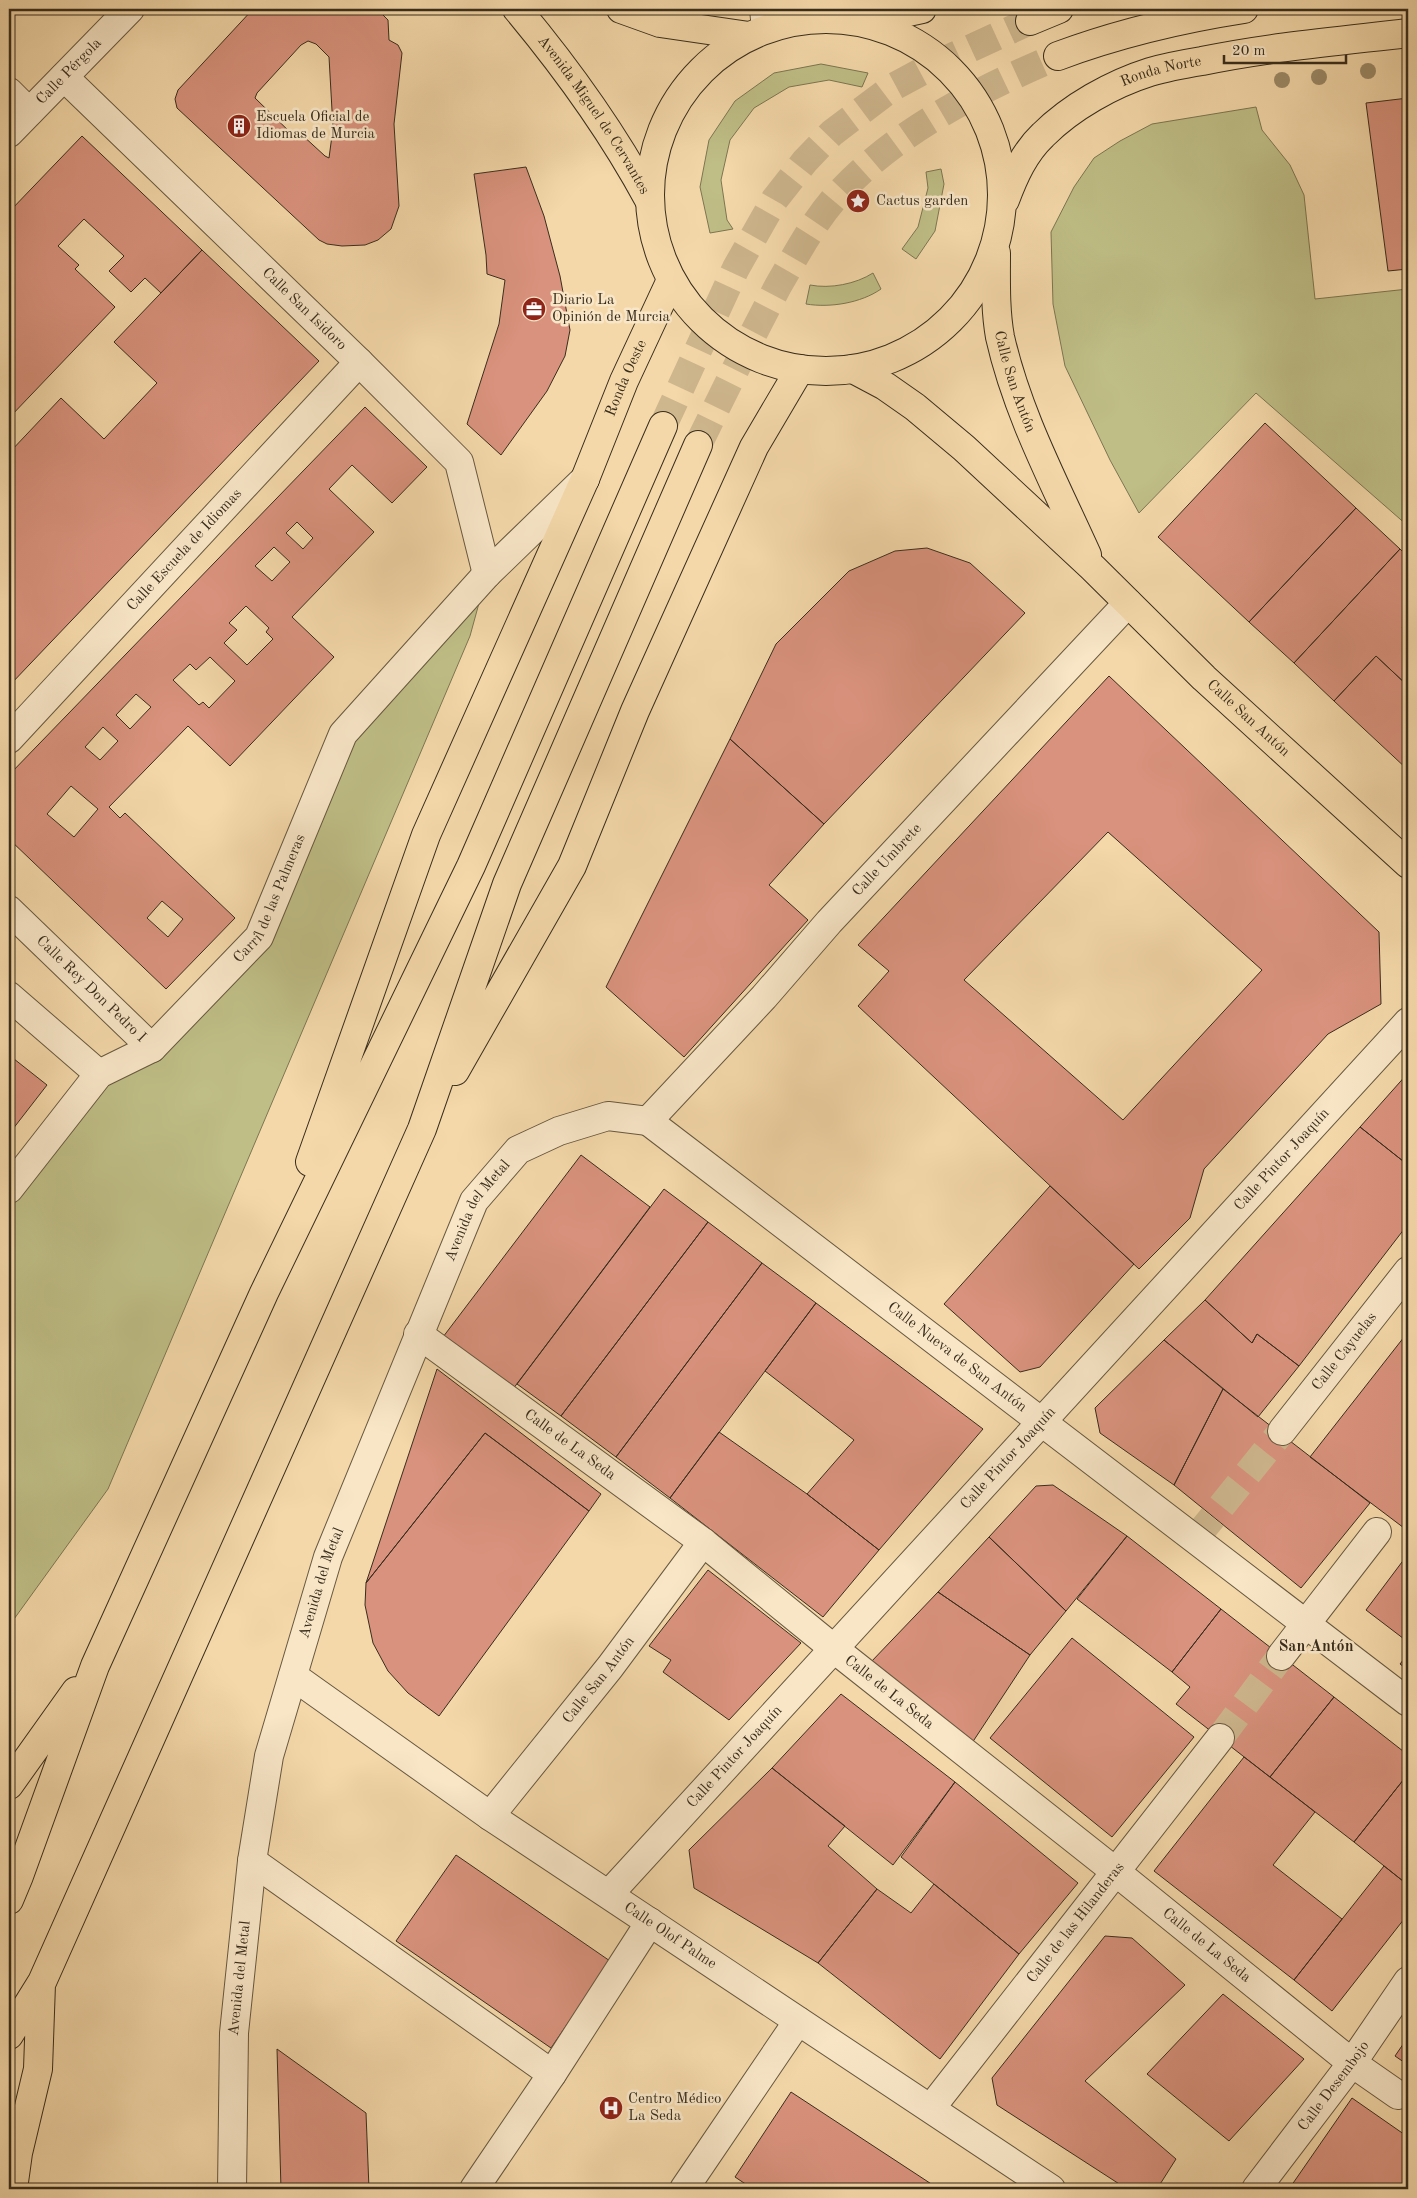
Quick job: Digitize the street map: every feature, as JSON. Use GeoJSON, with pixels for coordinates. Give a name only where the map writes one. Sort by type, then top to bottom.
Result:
{"type":"FeatureCollection","features":[{"type":"Feature","properties":{"kind":"main road","name":"Avenida Miguel de Cervantes"},"geometry":{"type":"LineString","coordinates":[[517,9],[594,108],[633,169],[649,200]]}},
{"type":"Feature","properties":{"kind":"main road"},"geometry":{"type":"LineString","coordinates":[[621,9],[660,23],[760,25],[815,19],[854,20],[885,17],[922,9]]}},
{"type":"Feature","properties":{"kind":"main road"},"geometry":{"type":"LineString","coordinates":[[1030,21],[1059,9]]}},
{"type":"Feature","properties":{"kind":"main road"},"geometry":{"type":"LineString","coordinates":[[1058,56],[1127,32],[1173,20],[1244,9]]}},
{"type":"Feature","properties":{"kind":"main road"},"geometry":{"type":"LineString","coordinates":[[760,25],[724,51],[702,70],[683,92],[668,116],[657,143],[651,171],[649,200],[655,241],[671,280],[685,302],[703,322],[724,340],[748,353],[773,363],[826,372],[853,369],[881,362],[907,351],[932,336],[953,317],[971,294],[986,270],[996,243],[1002,206],[1002,177],[997,148],[987,121],[973,96],[955,74],[933,54],[909,39],[882,28],[854,20]]}},
{"type":"Feature","properties":{"kind":"main road","name":"Ronda Norte"},"geometry":{"type":"LineString","coordinates":[[1002,206],[1021,164],[1042,136],[1058,122],[1087,102],[1130,79],[1158,70],[1239,54],[1408,33]]}},
{"type":"Feature","properties":{"kind":"main road","name":"Calle San Antón"},"geometry":{"type":"LineString","coordinates":[[996,243],[996,298],[1000,335],[1016,397],[1092,568]]}},
{"type":"Feature","properties":{"kind":"main road","name":"Ronda Oeste"},"geometry":{"type":"LineString","coordinates":[[264,1293],[426,835],[585,479],[624,381],[671,280]]}},
{"type":"Feature","properties":{"kind":"main road"},"geometry":{"type":"LineString","coordinates":[[422,1129],[572,866],[635,711],[754,447],[800,369]]}},
{"type":"Feature","properties":{"kind":"main road","name":"Calle San Antón"},"geometry":{"type":"LineString","coordinates":[[853,369],[885,386],[922,412],[964,448],[1092,568],[1204,678],[1408,864]]}},
{"type":"Feature","properties":{"kind":"main road"},"geometry":{"type":"LineString","coordinates":[[9,1900],[23,1867],[95,1666],[264,1293],[471,866],[663,426]]}},
{"type":"Feature","properties":{"kind":"main road"},"geometry":{"type":"LineString","coordinates":[[9,2035],[42,1982],[422,1129],[507,884],[698,445]]}},
{"type":"Feature","properties":{"kind":"main road"},"geometry":{"type":"LineString","coordinates":[[9,1785],[95,1666]]}},
{"type":"Feature","properties":{"kind":"main road"},"geometry":{"type":"LineString","coordinates":[[12,2189],[18,2153],[38,2068],[42,1982]]}},
{"type":"Feature","properties":{"kind":"street","name":"Calle Pérgola"},"geometry":{"type":"LineString","coordinates":[[9,133],[130,9]]}},
{"type":"Feature","properties":{"kind":"street","name":"Calle San Isidoro"},"geometry":{"type":"LineString","coordinates":[[64,77],[359,362],[459,462],[487,574]]}},
{"type":"Feature","properties":{"kind":"street"},"geometry":{"type":"LineString","coordinates":[[9,92],[29,112]]}},
{"type":"Feature","properties":{"kind":"street","name":"Calle Escuela de Idiomas"},"geometry":{"type":"LineString","coordinates":[[9,739],[359,362]]}},
{"type":"Feature","properties":{"kind":"street","name":"Carril de las Palmeras"},"geometry":{"type":"LineString","coordinates":[[9,1188],[99,1074],[152,1048],[259,937],[343,734],[487,574],[585,479]]}},
{"type":"Feature","properties":{"kind":"street","name":"Calle Umbrete"},"geometry":{"type":"LineString","coordinates":[[648,1121],[764,997],[829,922],[1128,603]]}},
{"type":"Feature","properties":{"kind":"street","name":"Calle Rey Don Pedro I"},"geometry":{"type":"LineString","coordinates":[[9,910],[152,1048]]}},
{"type":"Feature","properties":{"kind":"street"},"geometry":{"type":"LineString","coordinates":[[9,996],[99,1074]]}},
{"type":"Feature","properties":{"kind":"street","name":"Calle Pintor Joaquín"},"geometry":{"type":"LineString","coordinates":[[609,1894],[1408,1022]]}},
{"type":"Feature","properties":{"kind":"street","name":"Avenida del Metal"},"geometry":{"type":"LineString","coordinates":[[232,2189],[234,2033],[252,1861],[269,1756],[328,1557],[474,1201],[518,1150],[559,1130],[608,1116],[648,1121]]}},
{"type":"Feature","properties":{"kind":"street","name":"Calle Nueva de San Antón"},"geometry":{"type":"LineString","coordinates":[[648,1121],[1408,1702]]}},
{"type":"Feature","properties":{"kind":"street","name":"Calle Cayuelas"},"geometry":{"type":"LineString","coordinates":[[1282,1431],[1408,1271]]}},
{"type":"Feature","properties":{"kind":"street","name":"Calle de La Seda"},"geometry":{"type":"LineString","coordinates":[[418,1334],[703,1542],[1352,2063],[1398,2095]]}},
{"type":"Feature","properties":{"kind":"street"},"geometry":{"type":"LineString","coordinates":[[1281,1656],[1376,1532]]}},
{"type":"Feature","properties":{"kind":"street","name":"Calle San Antón"},"geometry":{"type":"LineString","coordinates":[[490,1816],[610,1667],[703,1542]]}},
{"type":"Feature","properties":{"kind":"street","name":"Calle Olof Palme"},"geometry":{"type":"LineString","coordinates":[[293,1676],[490,1816],[1051,2189]]}},
{"type":"Feature","properties":{"kind":"street","name":"Calle de las Hilanderas"},"geometry":{"type":"LineString","coordinates":[[931,2108],[1220,1738]]}},
{"type":"Feature","properties":{"kind":"street"},"geometry":{"type":"LineString","coordinates":[[252,1861],[552,2074]]}},
{"type":"Feature","properties":{"kind":"street"},"geometry":{"type":"LineString","coordinates":[[474,2189],[552,2074],[650,1922]]}},
{"type":"Feature","properties":{"kind":"street","name":"Calle Desembojo"},"geometry":{"type":"LineString","coordinates":[[1256,2189],[1352,2063],[1408,1981]]}},
{"type":"Feature","properties":{"kind":"street"},"geometry":{"type":"LineString","coordinates":[[684,2189],[798,2021]]}},
{"type":"Feature","properties":{"kind":"shaded area"},"geometry":{"type":"Polygon","coordinates":[[[821,64],[868,73],[862,87],[829,80],[789,87],[754,108],[730,140],[721,180],[727,220],[733,229],[710,233],[700,187],[709,140],[735,101],[774,73],[821,64]]]}},
{"type":"Feature","properties":{"kind":"shaded area"},"geometry":{"type":"Polygon","coordinates":[[[1256,107],[1262,130],[1290,165],[1304,195],[1315,299],[1408,289],[1408,405],[1403,424],[1408,451],[1408,526],[1256,393],[1139,513],[1110,460],[1065,366],[1053,304],[1051,232],[1074,187],[1094,158],[1120,141],[1152,124],[1256,107]]]}},
{"type":"Feature","properties":{"kind":"shaded area"},"geometry":{"type":"Polygon","coordinates":[[[941,169],[944,184],[935,231],[916,259],[902,249],[918,227],[928,188],[926,172],[941,169]]]}},
{"type":"Feature","properties":{"kind":"shaded area"},"geometry":{"type":"Polygon","coordinates":[[[873,273],[881,289],[873,294],[855,301],[835,305],[806,304],[810,285],[843,285],[873,273]]]}},
{"type":"Feature","properties":{"kind":"shaded area"},"geometry":{"type":"Polygon","coordinates":[[[487,574],[470,636],[108,1489],[9,1626],[9,1189],[99,1074],[259,937],[343,734],[487,574]]]}},
{"type":"Feature","properties":{"kind":"building","name":"Escuela Oficial de Idiomas de Murcia"},"geometry":{"type":"Polygon","coordinates":[[[253,9],[345,9],[345,12],[380,12],[388,20],[389,40],[398,45],[402,53],[394,124],[399,206],[391,229],[378,240],[365,245],[342,246],[327,244],[319,240],[177,108],[175,99],[178,90],[253,9]],[[308,41],[301,45],[257,93],[255,98],[297,139],[301,134],[329,158],[333,128],[329,57],[316,44],[308,41]]]}},
{"type":"Feature","properties":{"kind":"building"},"geometry":{"type":"Polygon","coordinates":[[[1408,98],[1408,269],[1388,271],[1366,103],[1408,98]]]}},
{"type":"Feature","properties":{"kind":"building"},"geometry":{"type":"Polygon","coordinates":[[[82,136],[202,250],[161,293],[145,278],[131,292],[109,271],[124,256],[84,219],[58,246],[79,265],[75,269],[115,307],[9,418],[9,212],[82,136]]]}},
{"type":"Feature","properties":{"kind":"building","name":"Diario La Opinión de Murcia"},"geometry":{"type":"Polygon","coordinates":[[[526,167],[544,216],[560,276],[570,330],[565,356],[547,391],[501,455],[467,424],[499,324],[505,280],[487,274],[474,174],[526,167]]]}},
{"type":"Feature","properties":{"kind":"building"},"geometry":{"type":"Polygon","coordinates":[[[202,250],[319,361],[9,686],[9,453],[61,398],[104,439],[157,383],[114,342],[202,250]]]}},
{"type":"Feature","properties":{"kind":"building"},"geometry":{"type":"Polygon","coordinates":[[[365,407],[427,467],[392,503],[352,465],[329,489],[374,532],[292,617],[334,657],[230,766],[188,726],[109,807],[120,818],[125,813],[235,918],[166,989],[9,839],[9,775],[365,407]],[[297,522],[286,533],[303,549],[313,538],[297,522]],[[274,547],[255,566],[272,581],[290,562],[274,547]],[[246,606],[229,623],[237,630],[224,643],[247,665],[273,639],[266,632],[269,628],[246,606]],[[210,657],[196,670],[190,664],[173,680],[199,705],[203,702],[209,708],[235,681],[210,657]],[[136,694],[116,715],[130,729],[151,707],[136,694]],[[103,727],[85,747],[100,760],[118,741],[103,727]],[[71,786],[47,814],[74,837],[98,809],[71,786]],[[162,901],[147,918],[168,937],[183,919],[162,901]]]}},
{"type":"Feature","properties":{"kind":"building"},"geometry":{"type":"Polygon","coordinates":[[[1265,423],[1356,508],[1249,622],[1158,537],[1265,423]]]}},
{"type":"Feature","properties":{"kind":"building"},"geometry":{"type":"Polygon","coordinates":[[[1356,508],[1400,549],[1294,663],[1249,622],[1356,508]]]}},
{"type":"Feature","properties":{"kind":"building"},"geometry":{"type":"Polygon","coordinates":[[[927,548],[970,563],[1025,613],[824,824],[730,739],[776,644],[849,571],[895,551],[927,548]]]}},
{"type":"Feature","properties":{"kind":"building"},"geometry":{"type":"Polygon","coordinates":[[[1400,549],[1408,557],[1408,621],[1402,628],[1408,634],[1408,686],[1376,656],[1334,701],[1294,663],[1400,549]]]}},
{"type":"Feature","properties":{"kind":"building"},"geometry":{"type":"Polygon","coordinates":[[[1408,621],[1408,634],[1402,628],[1408,621]]]}},
{"type":"Feature","properties":{"kind":"building"},"geometry":{"type":"Polygon","coordinates":[[[1376,656],[1408,686],[1408,770],[1334,701],[1376,656]]]}},
{"type":"Feature","properties":{"kind":"building"},"geometry":{"type":"Polygon","coordinates":[[[1109,676],[1379,932],[1381,1004],[1328,1034],[1204,1169],[1190,1218],[1139,1269],[858,1006],[889,971],[858,945],[1109,676]],[[1108,832],[964,980],[1123,1120],[1262,970],[1108,832]]]}},
{"type":"Feature","properties":{"kind":"building"},"geometry":{"type":"Polygon","coordinates":[[[730,739],[824,824],[769,885],[808,920],[684,1057],[606,987],[730,739]]]}},
{"type":"Feature","properties":{"kind":"building"},"geometry":{"type":"Polygon","coordinates":[[[9,1055],[47,1085],[9,1134],[9,1055]]]}},
{"type":"Feature","properties":{"kind":"building"},"geometry":{"type":"Polygon","coordinates":[[[1408,1073],[1408,1165],[1360,1127],[1408,1073]]]}},
{"type":"Feature","properties":{"kind":"building"},"geometry":{"type":"Polygon","coordinates":[[[1360,1127],[1408,1165],[1408,1224],[1299,1366],[1257,1334],[1252,1343],[1205,1300],[1360,1127]]]}},
{"type":"Feature","properties":{"kind":"building"},"geometry":{"type":"Polygon","coordinates":[[[581,1155],[650,1207],[513,1389],[443,1337],[581,1155]]]}},
{"type":"Feature","properties":{"kind":"building"},"geometry":{"type":"Polygon","coordinates":[[[1050,1186],[1134,1264],[1040,1367],[1020,1372],[944,1304],[1050,1186]]]}},
{"type":"Feature","properties":{"kind":"building"},"geometry":{"type":"Polygon","coordinates":[[[664,1189],[708,1222],[561,1416],[517,1384],[664,1189]]]}},
{"type":"Feature","properties":{"kind":"building"},"geometry":{"type":"Polygon","coordinates":[[[708,1222],[762,1263],[616,1457],[561,1416],[708,1222]]]}},
{"type":"Feature","properties":{"kind":"building"},"geometry":{"type":"Polygon","coordinates":[[[762,1263],[816,1303],[670,1498],[616,1457],[762,1263]]]}},
{"type":"Feature","properties":{"kind":"building"},"geometry":{"type":"Polygon","coordinates":[[[1205,1300],[1252,1343],[1257,1334],[1299,1366],[1258,1417],[1164,1340],[1205,1300]]]}},
{"type":"Feature","properties":{"kind":"building"},"geometry":{"type":"Polygon","coordinates":[[[816,1303],[983,1429],[879,1550],[807,1494],[854,1440],[765,1371],[816,1303]]]}},
{"type":"Feature","properties":{"kind":"building"},"geometry":{"type":"Polygon","coordinates":[[[1408,1332],[1408,1531],[1310,1457],[1408,1332]]]}},
{"type":"Feature","properties":{"kind":"building"},"geometry":{"type":"Polygon","coordinates":[[[1164,1340],[1223,1389],[1174,1485],[1100,1433],[1095,1408],[1164,1340]]]}},
{"type":"Feature","properties":{"kind":"building"},"geometry":{"type":"Polygon","coordinates":[[[437,1369],[601,1494],[589,1511],[485,1433],[366,1583],[437,1369]]]}},
{"type":"Feature","properties":{"kind":"building"},"geometry":{"type":"Polygon","coordinates":[[[1223,1389],[1370,1503],[1301,1588],[1174,1485],[1223,1389]]]}},
{"type":"Feature","properties":{"kind":"building"},"geometry":{"type":"Polygon","coordinates":[[[719,1432],[807,1494],[879,1550],[823,1617],[670,1498],[719,1432]]]}},
{"type":"Feature","properties":{"kind":"building"},"geometry":{"type":"Polygon","coordinates":[[[485,1433],[589,1511],[439,1716],[408,1693],[388,1671],[373,1643],[365,1605],[366,1583],[485,1433]]]}},
{"type":"Feature","properties":{"kind":"building"},"geometry":{"type":"Polygon","coordinates":[[[1053,1485],[1127,1536],[1066,1611],[989,1537],[1036,1486],[1053,1485]]]}},
{"type":"Feature","properties":{"kind":"building"},"geometry":{"type":"Polygon","coordinates":[[[1127,1536],[1221,1609],[1172,1672],[1077,1599],[1127,1536]]]}},
{"type":"Feature","properties":{"kind":"building"},"geometry":{"type":"Polygon","coordinates":[[[989,1537],[1066,1611],[1030,1655],[938,1592],[989,1537]]]}},
{"type":"Feature","properties":{"kind":"building"},"geometry":{"type":"Polygon","coordinates":[[[1408,1554],[1408,1642],[1366,1610],[1408,1554]]]}},
{"type":"Feature","properties":{"kind":"building"},"geometry":{"type":"Polygon","coordinates":[[[708,1570],[801,1643],[729,1720],[663,1672],[671,1660],[649,1646],[708,1570]]]}},
{"type":"Feature","properties":{"kind":"building"},"geometry":{"type":"Polygon","coordinates":[[[938,1592],[1030,1655],[972,1743],[870,1663],[938,1592]]]}},
{"type":"Feature","properties":{"kind":"building"},"geometry":{"type":"Polygon","coordinates":[[[1221,1609],[1334,1697],[1270,1777],[1176,1704],[1190,1687],[1172,1672],[1221,1609]]]}},
{"type":"Feature","properties":{"kind":"building"},"geometry":{"type":"Polygon","coordinates":[[[1072,1638],[1194,1737],[1112,1837],[990,1738],[1072,1638]]]}},
{"type":"Feature","properties":{"kind":"building"},"geometry":{"type":"Polygon","coordinates":[[[1408,1654],[1408,1670],[1400,1664],[1408,1654]]]}},
{"type":"Feature","properties":{"kind":"building"},"geometry":{"type":"Polygon","coordinates":[[[841,1694],[955,1782],[893,1865],[772,1768],[841,1694]]]}},
{"type":"Feature","properties":{"kind":"building"},"geometry":{"type":"Polygon","coordinates":[[[1334,1697],[1408,1755],[1408,1774],[1354,1842],[1270,1777],[1334,1697]]]}},
{"type":"Feature","properties":{"kind":"building"},"geometry":{"type":"Polygon","coordinates":[[[1244,1757],[1315,1812],[1273,1865],[1342,1919],[1294,1980],[1154,1871],[1244,1757]]]}},
{"type":"Feature","properties":{"kind":"building"},"geometry":{"type":"Polygon","coordinates":[[[772,1768],[845,1826],[828,1846],[877,1889],[818,1963],[694,1888],[689,1850],[772,1768]]]}},
{"type":"Feature","properties":{"kind":"building"},"geometry":{"type":"Polygon","coordinates":[[[1408,1774],[1408,1885],[1354,1842],[1408,1774]]]}},
{"type":"Feature","properties":{"kind":"building"},"geometry":{"type":"Polygon","coordinates":[[[955,1782],[1078,1883],[1019,1954],[901,1857],[955,1782]]]}},
{"type":"Feature","properties":{"kind":"building"},"geometry":{"type":"Polygon","coordinates":[[[456,1855],[610,1961],[551,2048],[396,1941],[456,1855]]]}},
{"type":"Feature","properties":{"kind":"building"},"geometry":{"type":"Polygon","coordinates":[[[1384,1866],[1408,1885],[1408,1914],[1332,2011],[1294,1980],[1384,1866]]]}},
{"type":"Feature","properties":{"kind":"building"},"geometry":{"type":"Polygon","coordinates":[[[934,1884],[1019,1954],[940,2059],[818,1963],[877,1889],[911,1913],[934,1884]]]}},
{"type":"Feature","properties":{"kind":"building"},"geometry":{"type":"Polygon","coordinates":[[[1105,1936],[1132,1938],[1185,1985],[1085,2081],[1176,2159],[1157,2189],[1127,2189],[997,2105],[992,2078],[1105,1936]]]}},
{"type":"Feature","properties":{"kind":"building"},"geometry":{"type":"Polygon","coordinates":[[[1223,1994],[1304,2059],[1229,2141],[1147,2074],[1223,1994]]]}},
{"type":"Feature","properties":{"kind":"building"},"geometry":{"type":"Polygon","coordinates":[[[1408,2037],[1408,2065],[1395,2056],[1408,2037]]]}},
{"type":"Feature","properties":{"kind":"building"},"geometry":{"type":"Polygon","coordinates":[[[277,2049],[366,2113],[369,2189],[281,2189],[277,2049]]]}},
{"type":"Feature","properties":{"kind":"building"},"geometry":{"type":"Polygon","coordinates":[[[791,2092],[939,2189],[753,2189],[735,2177],[791,2092]]]}},
{"type":"Feature","properties":{"kind":"building"},"geometry":{"type":"Polygon","coordinates":[[[1352,2098],[1408,2137],[1408,2189],[1289,2189],[1352,2098]]]}},
{"type":"Feature","properties":{"kind":"tunnel"},"geometry":{"type":"LineString","coordinates":[[663,426],[736,268],[775,199],[805,161],[832,133],[893,87],[932,66],[1030,21]]}},
{"type":"Feature","properties":{"kind":"tunnel"},"geometry":{"type":"LineString","coordinates":[[698,445],[778,286],[810,231],[833,200],[856,176],[908,134],[966,99],[1058,56]]}},
{"type":"Feature","properties":{"kind":"tunnel"},"geometry":{"type":"LineString","coordinates":[[1195,1539],[1282,1431]]}},
{"type":"Feature","properties":{"kind":"tunnel"},"geometry":{"type":"LineString","coordinates":[[1220,1738],[1281,1656]]}},
{"type":"Feature","properties":{"kind":"place","name":"Escuela Oficial de Idiomas de Murcia"},"geometry":{"type":"Point","coordinates":[239,126]}},
{"type":"Feature","properties":{"kind":"place","name":"Cactus garden"},"geometry":{"type":"Point","coordinates":[858,201]}},
{"type":"Feature","properties":{"kind":"place","name":"Diario La Opinión de Murcia"},"geometry":{"type":"Point","coordinates":[534,309]}},
{"type":"Feature","properties":{"kind":"place","name":"Centro Médico La Seda"},"geometry":{"type":"Point","coordinates":[611,2108]}},
{"type":"Feature","properties":{"kind":"district","name":"San Antón"},"geometry":{"type":"Point","coordinates":[1316,1647]}}]}
